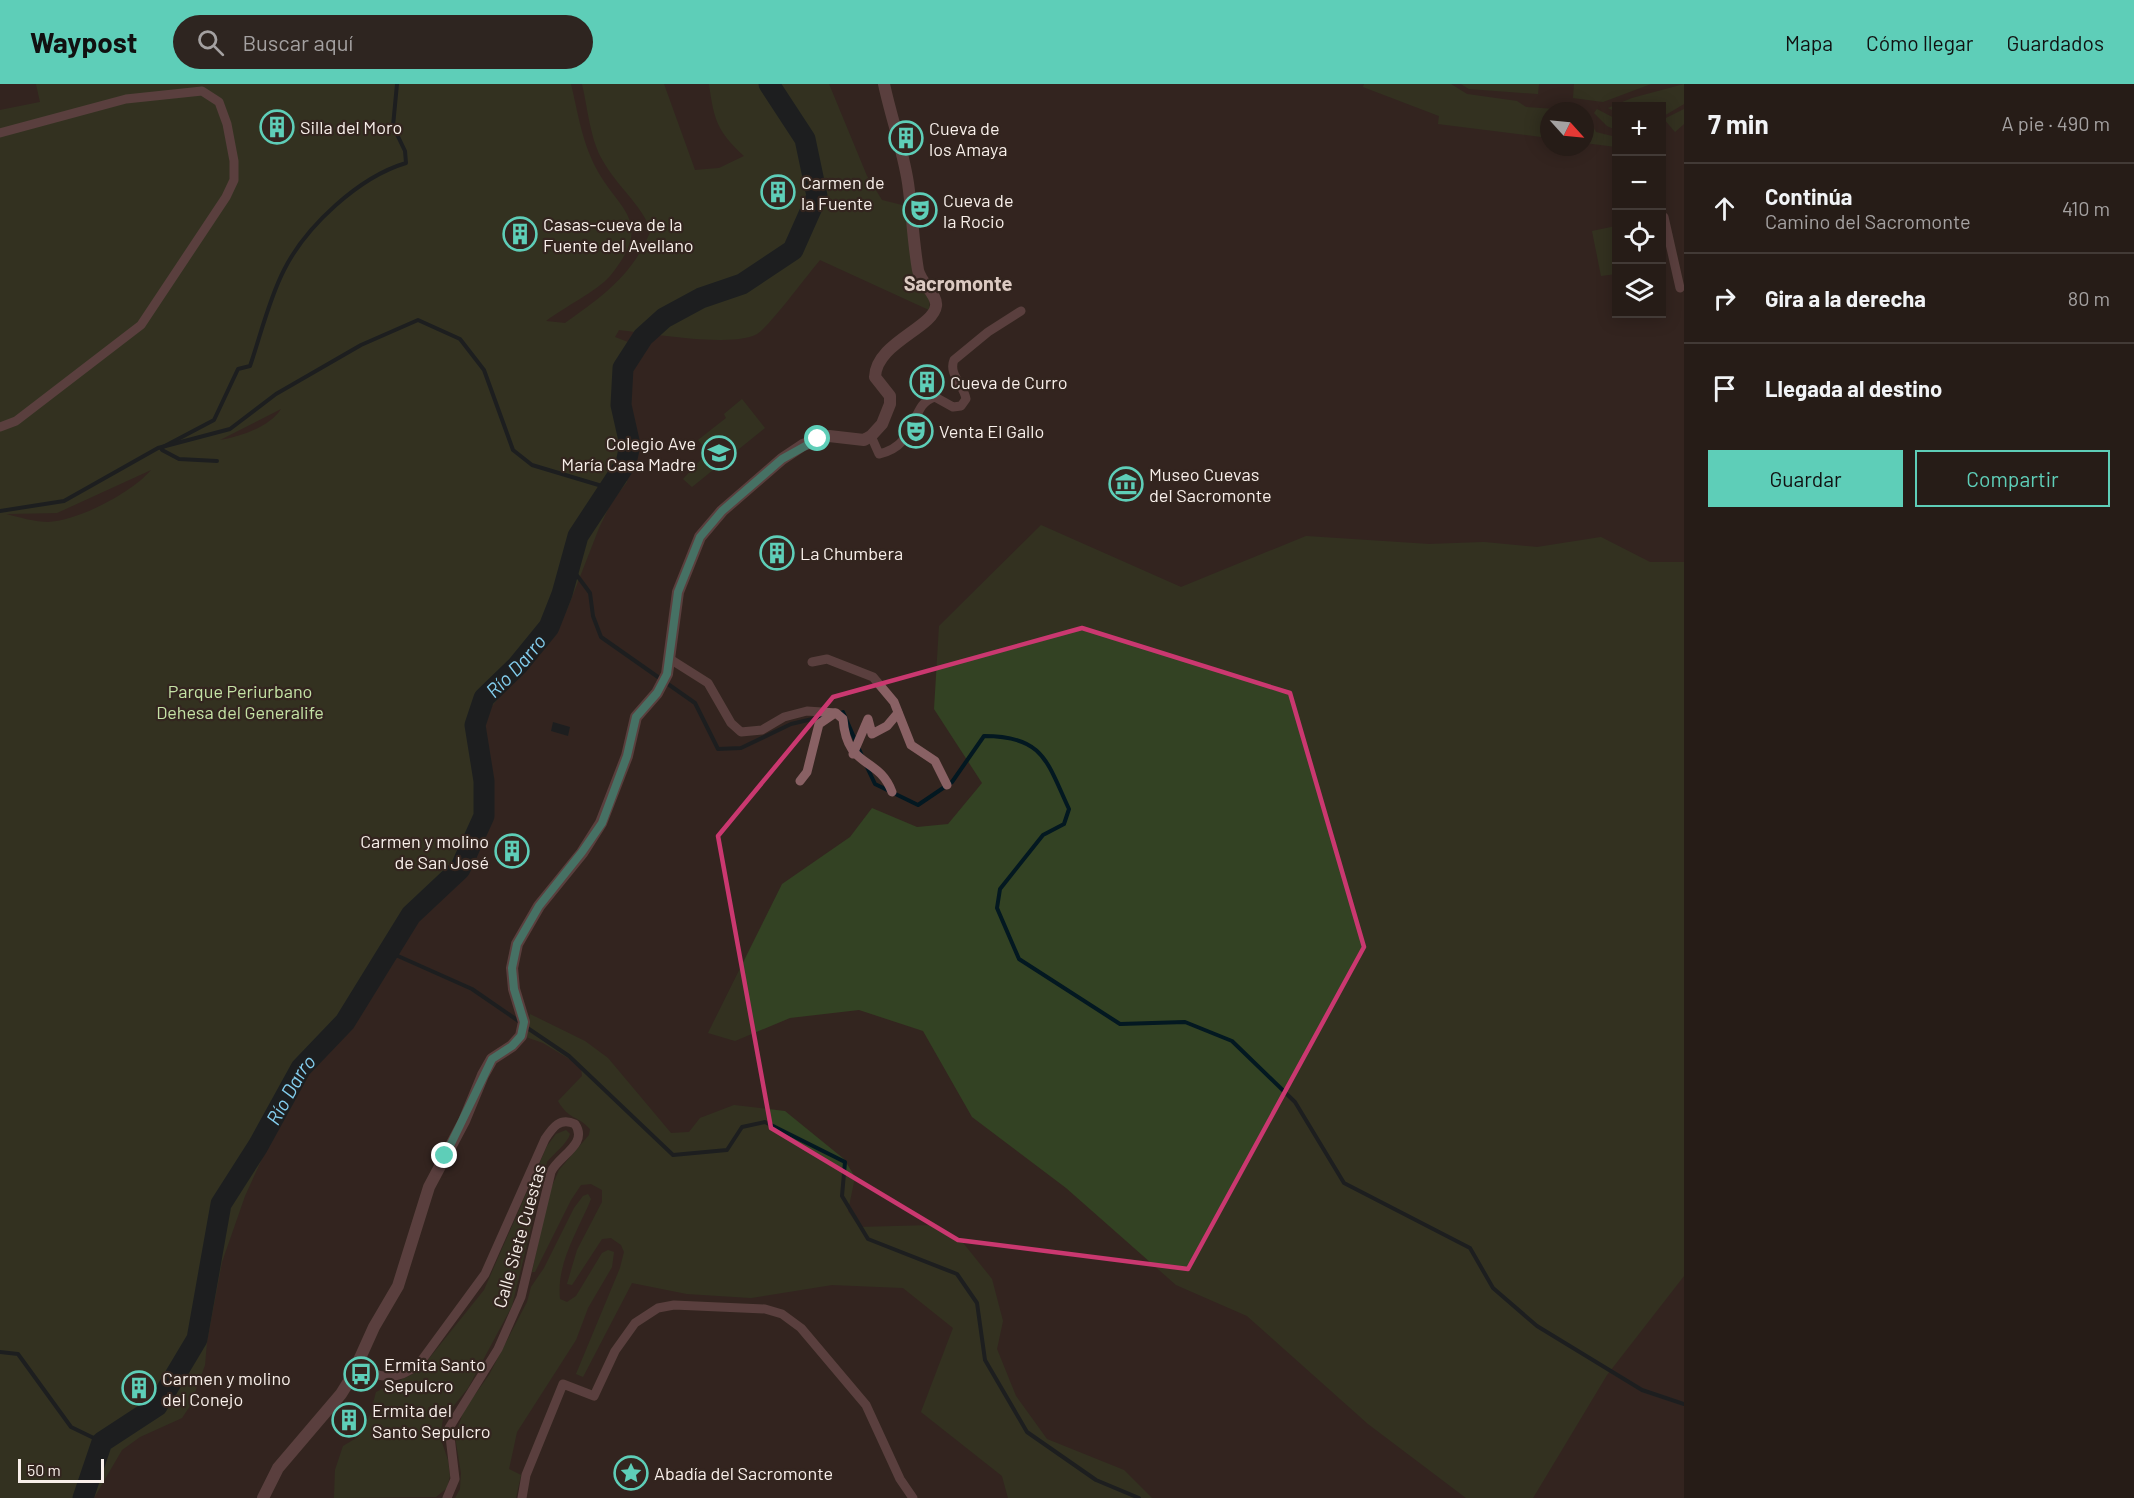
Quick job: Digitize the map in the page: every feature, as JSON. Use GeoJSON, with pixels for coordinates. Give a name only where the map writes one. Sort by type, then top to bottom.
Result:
{"type":"FeatureCollection","features":[{"type":"Feature","properties":{"kind":"street"},"geometry":{"type":"LineString","coordinates":[[263,1498],[278,1468],[341,1394],[374,1327],[398,1286],[417,1222],[437,1172],[464,1121],[492,1059],[505,1051],[521,1036],[524,1022],[514,989],[512,968],[517,944],[539,906],[602,823],[627,756],[636,717],[657,693],[667,674],[678,592],[689,561],[706,527],[782,459],[803,445],[829,436],[864,440],[871,436],[882,424],[890,404],[890,396],[875,377],[875,368],[897,342],[930,318],[936,303],[919,274],[907,179],[884,84]]}},
{"type":"Feature","properties":{"kind":"street"},"geometry":{"type":"LineString","coordinates":[[0,133],[126,99],[202,91],[219,102],[227,124],[234,161],[234,180],[226,197],[141,325],[16,421],[0,427]]}},
{"type":"Feature","properties":{"kind":"street"},"geometry":{"type":"LineString","coordinates":[[1666,226],[1680,288]]}},
{"type":"Feature","properties":{"kind":"street"},"geometry":{"type":"LineString","coordinates":[[871,436],[879,454],[893,451],[903,443],[917,414],[930,398],[935,397],[953,407],[962,406],[966,399],[952,365],[962,352],[1021,311]]}},
{"type":"Feature","properties":{"kind":"street"},"geometry":{"type":"LineString","coordinates":[[670,659],[708,683],[731,723],[741,732],[762,730],[784,717],[807,711],[836,713],[843,719],[844,736],[853,754],[886,775],[892,792]]}},
{"type":"Feature","properties":{"kind":"street"},"geometry":{"type":"LineString","coordinates":[[812,662],[827,659],[873,677],[894,702],[911,745],[935,761],[947,784]]}},
{"type":"Feature","properties":{"kind":"street"},"geometry":{"type":"LineString","coordinates":[[800,782],[807,772],[819,724],[836,713]]}},
{"type":"Feature","properties":{"kind":"street"},"geometry":{"type":"LineString","coordinates":[[853,754],[867,719],[872,734],[886,726],[898,713]]}},
{"type":"Feature","properties":{"kind":"street","name":"Calle Siete Cuestas"},"geometry":{"type":"LineString","coordinates":[[357,1365],[376,1376],[388,1378],[408,1373],[419,1364],[485,1274],[545,1139],[559,1123],[575,1124],[579,1133],[575,1146],[554,1165],[551,1172],[521,1297],[498,1349],[448,1428],[455,1479],[447,1498]]}},
{"type":"Feature","properties":{"kind":"street"},"geometry":{"type":"LineString","coordinates":[[522,1498],[526,1475],[563,1384],[594,1396],[615,1351],[635,1323],[658,1308],[674,1305],[765,1309],[782,1314],[801,1328],[866,1405],[900,1479],[913,1498]]}},
{"type":"Feature","properties":{"kind":"highlighted area"},"geometry":{"type":"Polygon","coordinates":[[[1082,628],[1290,693],[1364,947],[1188,1269],[958,1240],[771,1128],[718,836],[833,697],[1082,628]]]}},
{"type":"Feature","properties":{"kind":"green space","name":"Parque Periurbano Dehesa del Generalife"},"geometry":{"type":"Polygon","coordinates":[[[36,84],[571,84],[588,151],[601,177],[627,215],[631,227],[631,240],[624,256],[604,282],[546,321],[565,323],[616,283],[635,260],[651,230],[641,211],[609,170],[599,152],[592,134],[582,84],[664,84],[695,170],[719,168],[744,156],[722,132],[718,124],[709,84],[829,84],[867,176],[882,200],[906,206],[930,298],[929,310],[820,260],[779,312],[757,334],[745,338],[710,340],[619,330],[615,337],[638,346],[630,365],[626,387],[631,440],[627,482],[611,503],[599,528],[567,610],[544,643],[488,711],[478,733],[481,815],[474,838],[464,858],[411,925],[375,985],[286,1106],[245,1196],[222,1262],[205,1365],[190,1406],[182,1418],[140,1437],[122,1450],[94,1498],[0,1498],[0,110],[40,102],[36,84]],[[281,409],[220,440],[245,434],[262,426],[281,409]],[[151,470],[57,513],[6,514],[48,522],[74,517],[118,496],[143,479],[151,470]]]}},
{"type":"Feature","properties":{"kind":"green space"},"geometry":{"type":"Polygon","coordinates":[[[1364,84],[1451,84],[1467,94],[1517,101],[1526,107],[1540,108],[1540,137],[1438,124],[1439,116],[1363,87],[1364,84]]]}},
{"type":"Feature","properties":{"kind":"green space"},"geometry":{"type":"Polygon","coordinates":[[[1461,84],[1539,84],[1538,94],[1469,89],[1461,84]]]}},
{"type":"Feature","properties":{"kind":"green space"},"geometry":{"type":"Polygon","coordinates":[[[1574,84],[1651,84],[1603,102],[1573,98],[1574,84]]]}},
{"type":"Feature","properties":{"kind":"green space"},"geometry":{"type":"Polygon","coordinates":[[[1684,84],[1684,104],[1666,115],[1666,102],[1622,102],[1684,84]]]}},
{"type":"Feature","properties":{"kind":"green space"},"geometry":{"type":"Polygon","coordinates":[[[1597,109],[1612,117],[1612,128],[1607,126],[1594,113],[1597,109]]]}},
{"type":"Feature","properties":{"kind":"green space"},"geometry":{"type":"Polygon","coordinates":[[[1684,109],[1684,124],[1675,132],[1666,121],[1666,118],[1684,109]]]}},
{"type":"Feature","properties":{"kind":"green space"},"geometry":{"type":"Polygon","coordinates":[[[1594,128],[1596,132],[1612,136],[1612,146],[1594,144],[1594,128]]]}},
{"type":"Feature","properties":{"kind":"green space"},"geometry":{"type":"Polygon","coordinates":[[[1612,227],[1612,275],[1601,276],[1592,231],[1612,227]]]}},
{"type":"Feature","properties":{"kind":"green space"},"geometry":{"type":"Polygon","coordinates":[[[742,399],[765,428],[692,487],[683,479],[708,452],[698,440],[726,418],[724,414],[742,399]]]}},
{"type":"Feature","properties":{"kind":"green space"},"geometry":{"type":"Polygon","coordinates":[[[1041,525],[1181,587],[1306,536],[1429,544],[1484,542],[1537,547],[1601,537],[1650,562],[1684,562],[1684,1276],[1607,1375],[1533,1498],[1466,1498],[1368,1424],[1247,1316],[1176,1285],[1066,1188],[972,1117],[923,1031],[859,1010],[790,1018],[735,1041],[708,1033],[782,884],[850,837],[872,808],[917,827],[948,824],[982,783],[934,709],[939,626],[1041,525]]]}},
{"type":"Feature","properties":{"kind":"green space"},"geometry":{"type":"Polygon","coordinates":[[[530,1014],[585,1041],[608,1058],[671,1133],[689,1132],[700,1118],[734,1105],[785,1111],[844,1159],[855,1177],[848,1211],[859,1227],[934,1225],[960,1239],[992,1279],[1003,1321],[997,1349],[1016,1396],[1047,1439],[1124,1470],[1152,1498],[1008,1498],[1002,1476],[921,1412],[953,1328],[903,1288],[832,1285],[751,1298],[687,1294],[632,1283],[583,1377],[576,1374],[620,1268],[624,1252],[621,1245],[611,1238],[602,1239],[572,1285],[567,1284],[577,1250],[602,1202],[602,1190],[591,1184],[581,1185],[571,1200],[535,1272],[532,1272],[549,1193],[559,1170],[589,1135],[590,1129],[566,1112],[558,1101],[582,1076],[581,1066],[543,1043],[526,1037],[530,1014]]]}},
{"type":"Feature","properties":{"kind":"green space"},"geometry":{"type":"Polygon","coordinates":[[[566,1130],[570,1134],[568,1138],[547,1162],[512,1306],[468,1388],[443,1419],[440,1437],[448,1460],[450,1476],[447,1488],[436,1497],[334,1498],[335,1470],[343,1446],[358,1437],[370,1415],[376,1392],[419,1371],[484,1290],[547,1146],[556,1134],[566,1130]]]}},
{"type":"Feature","properties":{"kind":"green space"},"geometry":{"type":"Polygon","coordinates":[[[588,1194],[591,1199],[574,1235],[561,1273],[560,1299],[567,1302],[576,1296],[602,1253],[608,1250],[614,1252],[612,1267],[588,1308],[576,1340],[517,1432],[509,1469],[521,1475],[516,1498],[455,1498],[460,1489],[461,1473],[455,1436],[464,1410],[489,1375],[527,1302],[531,1287],[544,1268],[574,1208],[583,1196],[588,1194]]]}},
{"type":"Feature","properties":{"kind":"water"},"geometry":{"type":"Polygon","coordinates":[[[553,722],[570,727],[568,736],[551,731],[553,722]]]}},
{"type":"Feature","properties":{"kind":"waterway"},"geometry":{"type":"LineString","coordinates":[[161,448],[214,420],[238,369],[250,366],[284,270],[294,253],[320,220],[370,179],[406,163],[405,151],[393,126],[397,84]]}},
{"type":"Feature","properties":{"kind":"waterway","name":"Río Darro"},"geometry":{"type":"LineString","coordinates":[[83,1498],[102,1442],[157,1406],[197,1339],[221,1204],[258,1146],[301,1068],[345,1022],[411,915],[460,869],[484,816],[484,781],[475,725],[484,698],[518,665],[549,627],[562,594],[578,536],[626,463],[630,445],[621,405],[623,368],[643,337],[664,318],[701,298],[742,284],[793,250],[817,196],[805,139],[769,84]]}},
{"type":"Feature","properties":{"kind":"waterway"},"geometry":{"type":"LineString","coordinates":[[0,511],[64,501],[158,448],[230,429],[276,394],[361,345],[418,320],[460,339],[484,370],[513,450],[532,465],[612,489]]}},
{"type":"Feature","properties":{"kind":"waterway"},"geometry":{"type":"LineString","coordinates":[[162,450],[179,459],[217,461]]}},
{"type":"Feature","properties":{"kind":"waterway"},"geometry":{"type":"LineString","coordinates":[[570,566],[590,593],[593,616],[601,637],[695,703],[718,749],[741,748],[791,724],[825,716]]}},
{"type":"Feature","properties":{"kind":"waterway"},"geometry":{"type":"LineString","coordinates":[[838,714],[843,712],[862,756]]}},
{"type":"Feature","properties":{"kind":"waterway"},"geometry":{"type":"LineString","coordinates":[[866,765],[875,784],[918,805],[952,782],[984,736],[1004,737],[1020,741],[1031,747],[1048,765],[1069,809],[1064,824],[1043,835],[1000,889],[997,908],[1019,959],[1120,1024],[1185,1022],[1232,1041],[1295,1102],[1344,1183],[1470,1248],[1493,1288],[1537,1326],[1642,1390],[1684,1404]]}},
{"type":"Feature","properties":{"kind":"waterway"},"geometry":{"type":"LineString","coordinates":[[389,952],[472,989],[520,1022]]}},
{"type":"Feature","properties":{"kind":"waterway"},"geometry":{"type":"LineString","coordinates":[[526,1027],[569,1056],[673,1155],[727,1150],[742,1127],[765,1122],[845,1162],[842,1196],[868,1239],[957,1274],[977,1303],[985,1360],[1027,1432],[1096,1480],[1139,1498]]}},
{"type":"Feature","properties":{"kind":"waterway"},"geometry":{"type":"LineString","coordinates":[[0,1352],[18,1354],[71,1427],[102,1442]]}},
{"type":"Feature","properties":{"kind":"place","name":"Silla del Moro"},"geometry":{"type":"Point","coordinates":[277,127]}},
{"type":"Feature","properties":{"kind":"place","name":"Cueva de los Amaya"},"geometry":{"type":"Point","coordinates":[906,138]}},
{"type":"Feature","properties":{"kind":"place","name":"Carmen de la Fuente"},"geometry":{"type":"Point","coordinates":[778,192]}},
{"type":"Feature","properties":{"kind":"place","name":"Cueva de la Rocio"},"geometry":{"type":"Point","coordinates":[920,210]}},
{"type":"Feature","properties":{"kind":"place","name":"Casas-cueva de la Fuente del Avellano"},"geometry":{"type":"Point","coordinates":[520,234]}},
{"type":"Feature","properties":{"kind":"place","name":"Cueva de Curro"},"geometry":{"type":"Point","coordinates":[927,382]}},
{"type":"Feature","properties":{"kind":"place","name":"Venta El Gallo"},"geometry":{"type":"Point","coordinates":[916,431]}},
{"type":"Feature","properties":{"kind":"place","name":"Colegio Ave María Casa Madre"},"geometry":{"type":"Point","coordinates":[719,453]}},
{"type":"Feature","properties":{"kind":"place","name":"Museo Cuevas del Sacromonte"},"geometry":{"type":"Point","coordinates":[1126,484]}},
{"type":"Feature","properties":{"kind":"place","name":"La Chumbera"},"geometry":{"type":"Point","coordinates":[777,553]}},
{"type":"Feature","properties":{"kind":"place","name":"Carmen y molino de San José"},"geometry":{"type":"Point","coordinates":[512,851]}},
{"type":"Feature","properties":{"kind":"place","name":"Ermita Santo Sepulcro"},"geometry":{"type":"Point","coordinates":[361,1374]}},
{"type":"Feature","properties":{"kind":"place","name":"Carmen y molino del Conejo"},"geometry":{"type":"Point","coordinates":[139,1388]}},
{"type":"Feature","properties":{"kind":"place","name":"Ermita del Santo Sepulcro"},"geometry":{"type":"Point","coordinates":[349,1420]}},
{"type":"Feature","properties":{"kind":"place","name":"Abadía del Sacromonte"},"geometry":{"type":"Point","coordinates":[631,1473]}},
{"type":"Feature","properties":{"kind":"district","name":"Sacromonte"},"geometry":{"type":"Point","coordinates":[958,283]}},
{"type":"Feature","properties":{"kind":"route"},"geometry":{"type":"LineString","coordinates":[[445,1156],[464,1121],[492,1059],[497,1053],[512,1046],[521,1036],[524,1022],[514,989],[512,968],[517,944],[526,924],[602,823],[627,756],[636,717],[657,693],[667,674],[673,643],[678,592],[700,537],[706,527],[722,511],[782,459],[803,445],[818,439]]}}]}
